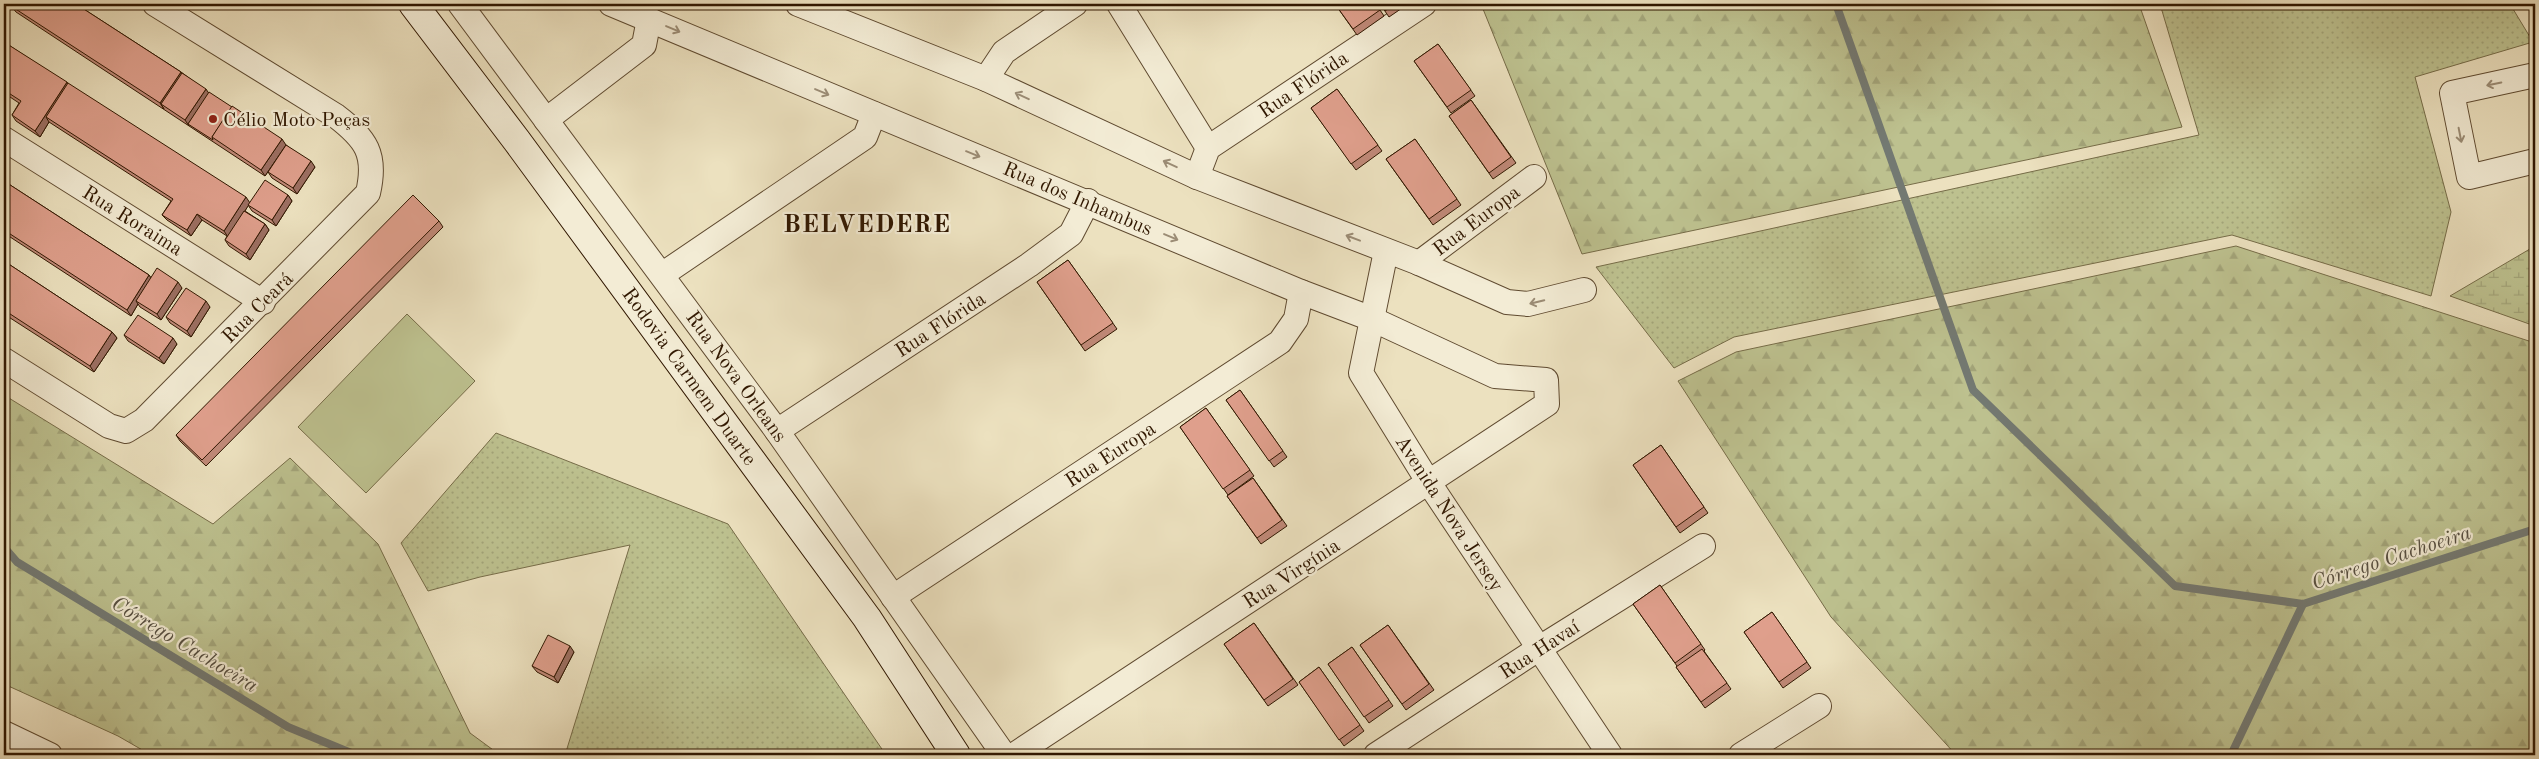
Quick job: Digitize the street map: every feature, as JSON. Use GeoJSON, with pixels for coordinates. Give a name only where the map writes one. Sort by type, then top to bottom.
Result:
{"type":"FeatureCollection","features":[{"type":"Feature","properties":{"kind":"street","name":"Rua Ceará"},"geometry":{"type":"LineString","coordinates":[[4,360],[109,426],[126,431],[144,420],[263,302],[368,193],[373,172],[367,148],[357,132],[336,116],[155,4]]}},
{"type":"Feature","properties":{"kind":"street","name":"Rodovia Carmem Duarte"},"geometry":{"type":"LineString","coordinates":[[413,4],[867,618],[956,755]]}},
{"type":"Feature","properties":{"kind":"street","name":"Rua Nova Orleans"},"geometry":{"type":"LineString","coordinates":[[460,4],[663,274],[777,431],[1004,755]]}},
{"type":"Feature","properties":{"kind":"street","name":"Rua dos Inhambus"},"geometry":{"type":"LineString","coordinates":[[611,4],[1088,201],[1301,292],[1372,319],[1495,376],[1546,380]]}},
{"type":"Feature","properties":{"kind":"street"},"geometry":{"type":"LineString","coordinates":[[798,4],[986,79],[1197,177],[1419,263],[1508,302],[1528,304],[1584,290]]}},
{"type":"Feature","properties":{"kind":"street"},"geometry":{"type":"LineString","coordinates":[[986,79],[1004,52],[1075,4]]}},
{"type":"Feature","properties":{"kind":"street"},"geometry":{"type":"LineString","coordinates":[[1119,4],[1208,148],[1197,177]]}},
{"type":"Feature","properties":{"kind":"street","name":"Rua Flórida"},"geometry":{"type":"LineString","coordinates":[[1208,148],[1424,4]]}},
{"type":"Feature","properties":{"kind":"street"},"geometry":{"type":"LineString","coordinates":[[546,120],[644,45],[649,19]]}},
{"type":"Feature","properties":{"kind":"street"},"geometry":{"type":"LineString","coordinates":[[2535,75],[2452,93],[2469,177],[2535,162]]}},
{"type":"Feature","properties":{"kind":"street"},"geometry":{"type":"LineString","coordinates":[[663,274],[864,137],[874,114]]}},
{"type":"Feature","properties":{"kind":"street","name":"Rua Roraima"},"geometry":{"type":"LineString","coordinates":[[4,139],[263,302]]}},
{"type":"Feature","properties":{"kind":"street","name":"Rua Europa"},"geometry":{"type":"LineString","coordinates":[[1419,263],[1534,177]]}},
{"type":"Feature","properties":{"kind":"street","name":"Rua Flórida"},"geometry":{"type":"LineString","coordinates":[[777,431],[1030,265],[1071,234],[1088,201]]}},
{"type":"Feature","properties":{"kind":"street","name":"Avenida Nova Jersey"},"geometry":{"type":"LineString","coordinates":[[1386,251],[1361,373],[1429,483],[1610,755]]}},
{"type":"Feature","properties":{"kind":"street","name":"Rua Europa"},"geometry":{"type":"LineString","coordinates":[[893,597],[1280,342],[1296,319],[1301,292]]}},
{"type":"Feature","properties":{"kind":"street","name":"Rua Virgínia"},"geometry":{"type":"LineString","coordinates":[[1014,755],[1547,404],[1546,380]]}},
{"type":"Feature","properties":{"kind":"street","name":"Rua Havaí"},"geometry":{"type":"LineString","coordinates":[[1376,755],[1538,649],[1703,546]]}},
{"type":"Feature","properties":{"kind":"street"},"geometry":{"type":"LineString","coordinates":[[1741,755],[1819,706]]}},
{"type":"Feature","properties":{"kind":"street"},"geometry":{"type":"LineString","coordinates":[[4,733],[50,755]]}},
{"type":"Feature","properties":{"kind":"green space"},"geometry":{"type":"Polygon","coordinates":[[[1481,4],[2139,4],[2182,127],[1582,254],[1481,4]]]}},
{"type":"Feature","properties":{"kind":"green space"},"geometry":{"type":"Polygon","coordinates":[[[2160,4],[2510,4],[2533,42],[2415,77],[2451,212],[2431,296],[2232,235],[1734,337],[1674,368],[1596,267],[2199,135],[2160,4]]]}},
{"type":"Feature","properties":{"kind":"green space"},"geometry":{"type":"Polygon","coordinates":[[[2236,246],[2535,343],[2535,755],[1956,755],[1831,617],[1678,381],[1736,352],[2236,246]]]}},
{"type":"Feature","properties":{"kind":"green space"},"geometry":{"type":"Polygon","coordinates":[[[2535,246],[2535,326],[2450,296],[2535,246]]]}},
{"type":"Feature","properties":{"kind":"green space"},"geometry":{"type":"Polygon","coordinates":[[[407,314],[475,381],[366,493],[298,427],[407,314]]]}},
{"type":"Feature","properties":{"kind":"green space"},"geometry":{"type":"Polygon","coordinates":[[[4,395],[213,524],[290,458],[378,544],[470,733],[500,755],[151,755],[118,736],[4,684],[4,395]]]}},
{"type":"Feature","properties":{"kind":"green space"},"geometry":{"type":"Polygon","coordinates":[[[496,433],[728,524],[886,755],[565,755],[630,545],[480,577],[428,591],[401,543],[496,433]]]}},
{"type":"Feature","properties":{"kind":"building"},"geometry":{"type":"Polygon","coordinates":[[[13,4],[76,4],[181,72],[160,103],[11,6],[13,4]]]}},
{"type":"Feature","properties":{"kind":"building"},"geometry":{"type":"Polygon","coordinates":[[[1335,4],[1375,4],[1380,10],[1353,29],[1335,4]]]}},
{"type":"Feature","properties":{"kind":"building"},"geometry":{"type":"Polygon","coordinates":[[[1380,4],[1395,4],[1385,11],[1380,4]]]}},
{"type":"Feature","properties":{"kind":"building"},"geometry":{"type":"Polygon","coordinates":[[[4,42],[67,82],[35,131],[12,115],[21,101],[4,90],[4,42]]]}},
{"type":"Feature","properties":{"kind":"building"},"geometry":{"type":"Polygon","coordinates":[[[1438,44],[1471,90],[1447,107],[1414,61],[1438,44]]]}},
{"type":"Feature","properties":{"kind":"building"},"geometry":{"type":"Polygon","coordinates":[[[182,73],[206,89],[185,120],[161,104],[182,73]]]}},
{"type":"Feature","properties":{"kind":"building"},"geometry":{"type":"Polygon","coordinates":[[[68,83],[246,197],[224,231],[197,214],[187,230],[162,215],[173,199],[46,117],[68,83]]]}},
{"type":"Feature","properties":{"kind":"building"},"geometry":{"type":"Polygon","coordinates":[[[1337,89],[1378,145],[1351,164],[1311,108],[1337,89]]]}},
{"type":"Feature","properties":{"kind":"building","name":"Célio Moto Peças"},"geometry":{"type":"Polygon","coordinates":[[[209,92],[232,107],[212,137],[213,140],[188,124],[209,92]]]}},
{"type":"Feature","properties":{"kind":"building"},"geometry":{"type":"Polygon","coordinates":[[[1471,100],[1511,157],[1489,173],[1449,116],[1471,100]]]}},
{"type":"Feature","properties":{"kind":"building"},"geometry":{"type":"Polygon","coordinates":[[[232,106],[282,139],[261,170],[212,137],[232,106]]]}},
{"type":"Feature","properties":{"kind":"building"},"geometry":{"type":"Polygon","coordinates":[[[1415,139],[1457,199],[1429,219],[1386,159],[1415,139]]]}},
{"type":"Feature","properties":{"kind":"building"},"geometry":{"type":"Polygon","coordinates":[[[286,145],[311,161],[293,188],[268,172],[286,145]]]}},
{"type":"Feature","properties":{"kind":"building"},"geometry":{"type":"Polygon","coordinates":[[[265,180],[288,195],[272,220],[248,205],[265,180]]]}},
{"type":"Feature","properties":{"kind":"building"},"geometry":{"type":"Polygon","coordinates":[[[4,181],[149,275],[127,310],[4,230],[4,181]]]}},
{"type":"Feature","properties":{"kind":"building"},"geometry":{"type":"Polygon","coordinates":[[[413,195],[439,221],[202,460],[176,435],[413,195]]]}},
{"type":"Feature","properties":{"kind":"building"},"geometry":{"type":"Polygon","coordinates":[[[244,211],[265,224],[246,254],[225,240],[244,211]]]}},
{"type":"Feature","properties":{"kind":"building"},"geometry":{"type":"Polygon","coordinates":[[[1068,260],[1113,323],[1081,345],[1037,282],[1068,260]]]}},
{"type":"Feature","properties":{"kind":"building"},"geometry":{"type":"Polygon","coordinates":[[[4,261],[112,332],[90,366],[4,310],[4,261]]]}},
{"type":"Feature","properties":{"kind":"building"},"geometry":{"type":"Polygon","coordinates":[[[157,268],[178,282],[157,314],[136,301],[157,268]]]}},
{"type":"Feature","properties":{"kind":"building"},"geometry":{"type":"Polygon","coordinates":[[[186,288],[206,301],[187,331],[166,317],[186,288]]]}},
{"type":"Feature","properties":{"kind":"building"},"geometry":{"type":"Polygon","coordinates":[[[138,315],[173,338],[159,358],[124,335],[138,315]]]}},
{"type":"Feature","properties":{"kind":"building"},"geometry":{"type":"Polygon","coordinates":[[[1240,390],[1283,451],[1269,461],[1226,400],[1240,390]]]}},
{"type":"Feature","properties":{"kind":"building"},"geometry":{"type":"Polygon","coordinates":[[[1206,408],[1250,470],[1223,489],[1180,427],[1206,408]]]}},
{"type":"Feature","properties":{"kind":"building"},"geometry":{"type":"Polygon","coordinates":[[[1661,445],[1704,507],[1676,527],[1633,465],[1661,445]]]}},
{"type":"Feature","properties":{"kind":"building"},"geometry":{"type":"Polygon","coordinates":[[[1253,478],[1282,520],[1257,538],[1227,496],[1253,478]]]}},
{"type":"Feature","properties":{"kind":"building"},"geometry":{"type":"Polygon","coordinates":[[[1660,585],[1701,644],[1675,663],[1633,604],[1660,585]]]}},
{"type":"Feature","properties":{"kind":"building"},"geometry":{"type":"Polygon","coordinates":[[[1772,612],[1807,662],[1779,682],[1744,632],[1772,612]]]}},
{"type":"Feature","properties":{"kind":"building"},"geometry":{"type":"Polygon","coordinates":[[[1254,623],[1293,679],[1264,700],[1224,644],[1254,623]]]}},
{"type":"Feature","properties":{"kind":"building"},"geometry":{"type":"Polygon","coordinates":[[[1388,625],[1429,684],[1402,704],[1360,645],[1388,625]]]}},
{"type":"Feature","properties":{"kind":"building"},"geometry":{"type":"Polygon","coordinates":[[[548,635],[570,646],[554,677],[532,666],[548,635]]]}},
{"type":"Feature","properties":{"kind":"building"},"geometry":{"type":"Polygon","coordinates":[[[1352,647],[1389,700],[1364,717],[1328,664],[1352,647]]]}},
{"type":"Feature","properties":{"kind":"building"},"geometry":{"type":"Polygon","coordinates":[[[1702,649],[1727,683],[1701,702],[1676,667],[1702,649]]]}},
{"type":"Feature","properties":{"kind":"building"},"geometry":{"type":"Polygon","coordinates":[[[1319,667],[1360,725],[1339,740],[1299,682],[1319,667]]]}},
{"type":"Feature","properties":{"kind":"waterway"},"geometry":{"type":"LineString","coordinates":[[1836,4],[1973,390],[2175,586],[2303,604],[2535,529]]}},
{"type":"Feature","properties":{"kind":"waterway","name":"Córrego Cachoeira"},"geometry":{"type":"LineString","coordinates":[[4,547],[17,562],[288,727],[356,755]]}},
{"type":"Feature","properties":{"kind":"waterway","name":"Córrego Cachoeira"},"geometry":{"type":"LineString","coordinates":[[2231,755],[2303,604]]}},
{"type":"Feature","properties":{"kind":"place","name":"Célio Moto Peças"},"geometry":{"type":"Point","coordinates":[213,119]}},
{"type":"Feature","properties":{"kind":"district","name":"BELVEDERE"},"geometry":{"type":"Point","coordinates":[867,223]}}]}
